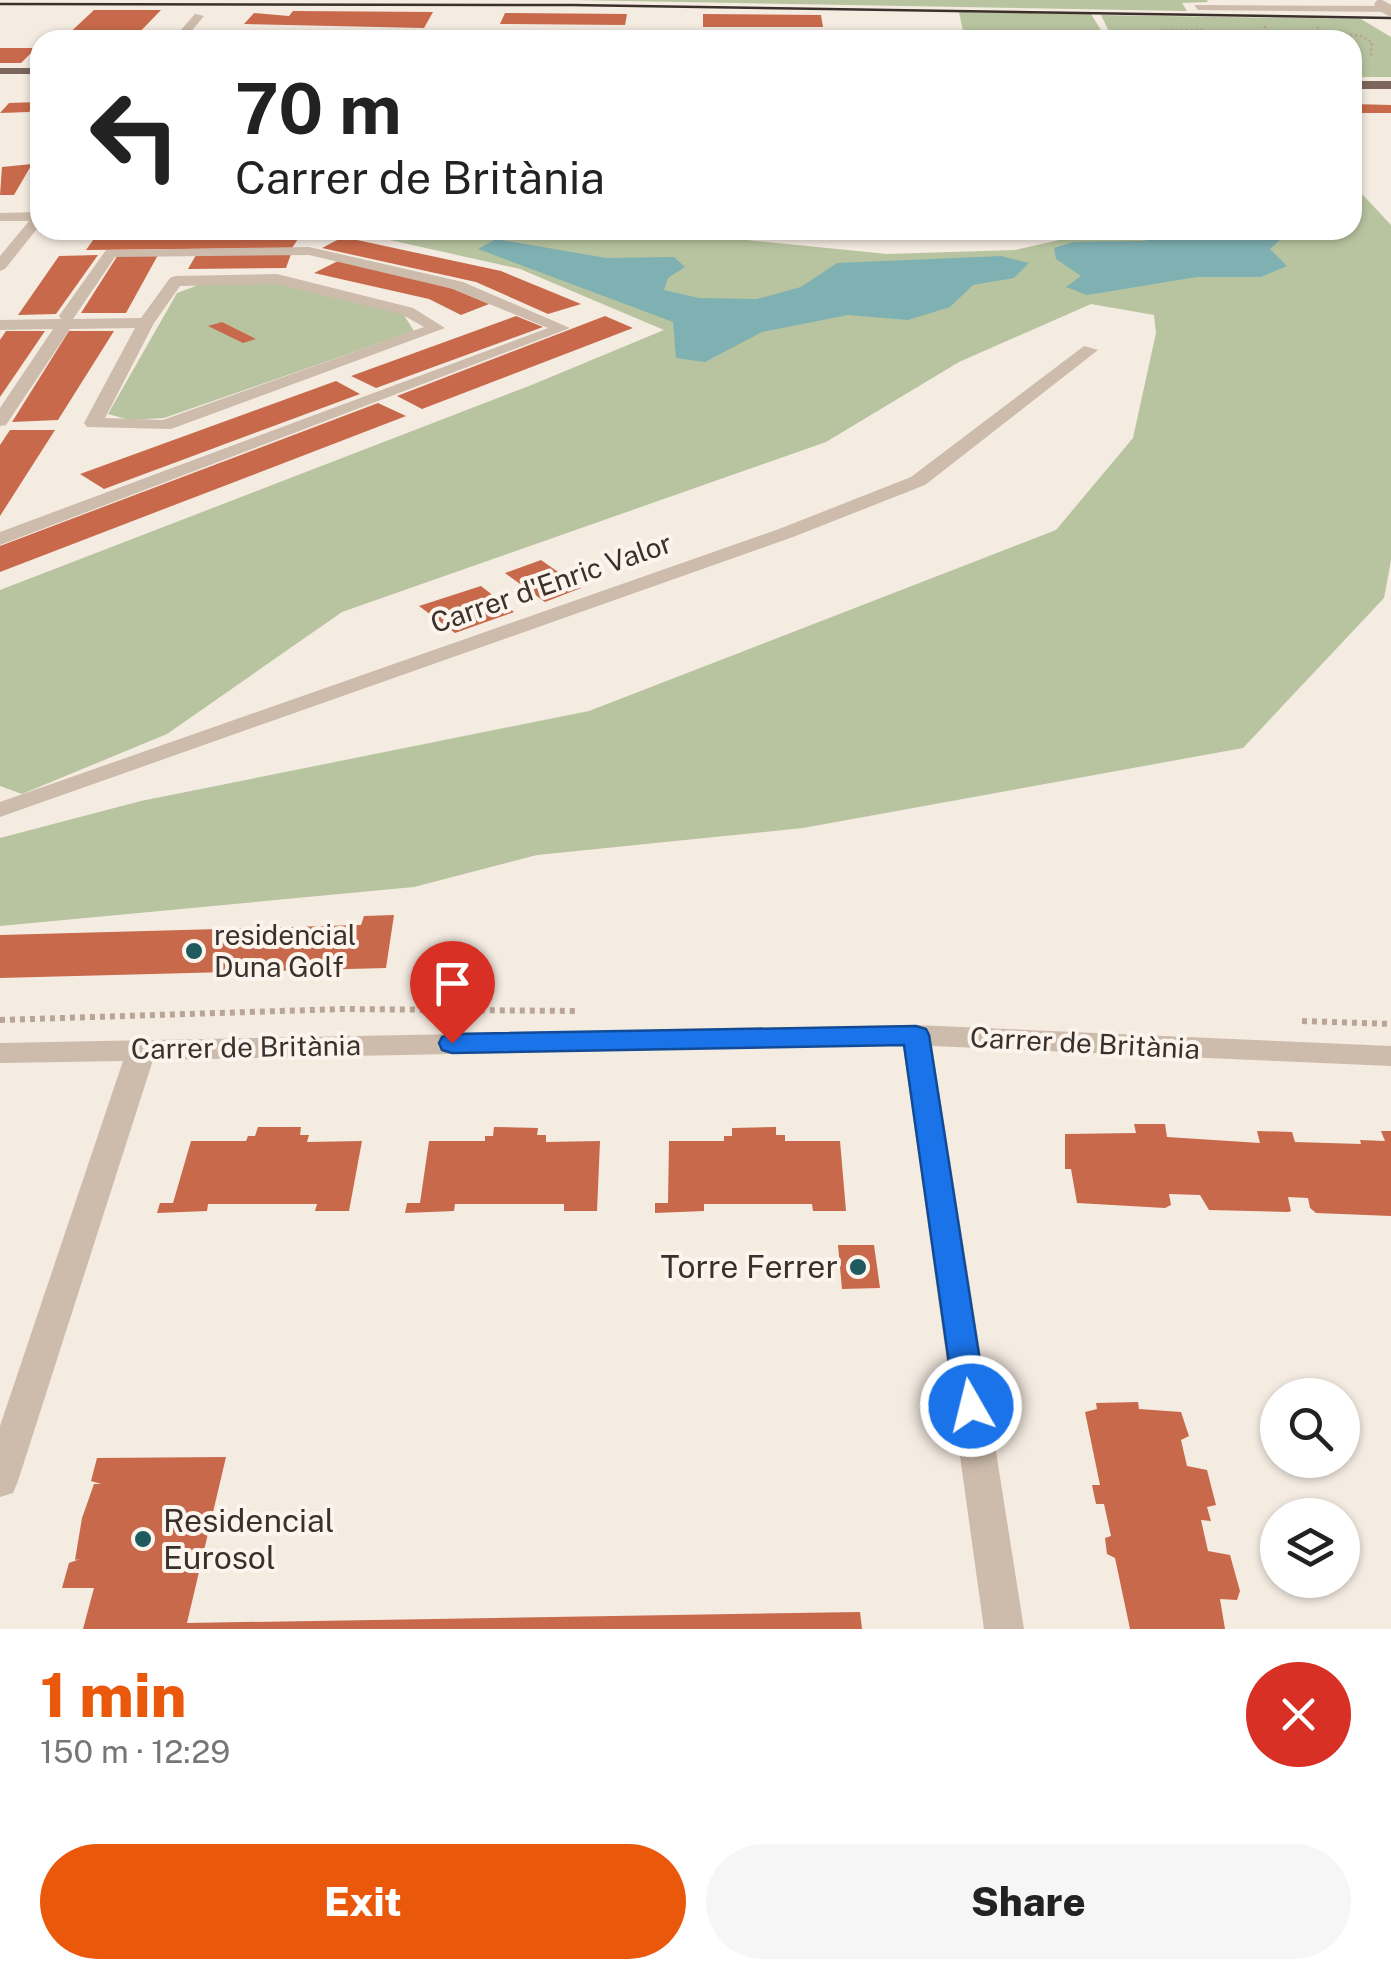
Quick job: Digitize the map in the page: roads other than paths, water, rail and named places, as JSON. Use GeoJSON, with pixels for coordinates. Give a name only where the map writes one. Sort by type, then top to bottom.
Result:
{"type":"FeatureCollection","features":[{"type":"Feature","properties":{"kind":"main road"},"geometry":{"type":"LineString","coordinates":[[0,70],[30,73]]}},
{"type":"Feature","properties":{"kind":"main road"},"geometry":{"type":"LineString","coordinates":[[0,78],[30,75]]}},
{"type":"Feature","properties":{"kind":"main road"},"geometry":{"type":"LineString","coordinates":[[1362,85],[1391,85]]}},
{"type":"Feature","properties":{"kind":"main road"},"geometry":{"type":"LineString","coordinates":[[1362,92],[1391,93]]}},
{"type":"Feature","properties":{"kind":"street"},"geometry":{"type":"LineString","coordinates":[[1198,8],[1383,6]]}},
{"type":"Feature","properties":{"kind":"street"},"geometry":{"type":"LineString","coordinates":[[186,30],[198,16]]}},
{"type":"Feature","properties":{"kind":"street"},"geometry":{"type":"LineString","coordinates":[[0,220],[30,218]]}},
{"type":"Feature","properties":{"kind":"street"},"geometry":{"type":"LineString","coordinates":[[0,266],[30,228]]}},
{"type":"Feature","properties":{"kind":"street"},"geometry":{"type":"LineString","coordinates":[[0,421],[61,319],[111,252],[309,251],[458,285],[562,328],[0,539]]}},
{"type":"Feature","properties":{"kind":"street"},"geometry":{"type":"LineString","coordinates":[[277,279],[406,311],[437,328],[165,425],[93,422],[146,324],[175,281],[277,279]]}},
{"type":"Feature","properties":{"kind":"street"},"geometry":{"type":"LineString","coordinates":[[0,321],[61,319],[146,324]]}},
{"type":"Feature","properties":{"kind":"street","name":"Carrer d'Enric Valor"},"geometry":{"type":"LineString","coordinates":[[0,810],[786,533],[918,481],[1090,350]]}},
{"type":"Feature","properties":{"kind":"street"},"geometry":{"type":"LineString","coordinates":[[916,1035],[1004,1629]]}},
{"type":"Feature","properties":{"kind":"street","name":"Carrer de Britània"},"geometry":{"type":"LineString","coordinates":[[0,1053],[916,1035],[1391,1056]]}},
{"type":"Feature","properties":{"kind":"street"},"geometry":{"type":"LineString","coordinates":[[0,1481],[142,1049]]}},
{"type":"Feature","properties":{"kind":"water"},"geometry":{"type":"Polygon","coordinates":[[[502,240],[606,258],[674,257],[685,267],[668,278],[664,290],[699,298],[757,299],[801,287],[837,263],[1001,256],[1029,263],[1014,278],[973,285],[950,307],[908,320],[848,315],[762,332],[705,362],[676,358],[673,322],[478,249],[502,240]]]}},
{"type":"Feature","properties":{"kind":"water"},"geometry":{"type":"Polygon","coordinates":[[[1280,240],[1270,249],[1287,266],[1261,277],[1197,277],[1087,295],[1066,287],[1081,276],[1056,259],[1054,248],[1073,242],[1280,240]]]}},
{"type":"Feature","properties":{"kind":"tram line"},"geometry":{"type":"LineString","coordinates":[[0,4],[572,5],[1391,18]]}},
{"type":"Feature","properties":{"kind":"place","name":"residencial Duna Golf"},"geometry":{"type":"Point","coordinates":[194,951]}},
{"type":"Feature","properties":{"kind":"place","name":"Torre Ferrer"},"geometry":{"type":"Point","coordinates":[858,1267]}},
{"type":"Feature","properties":{"kind":"place","name":"Residencial Eurosol"},"geometry":{"type":"Point","coordinates":[143,1539]}}]}
